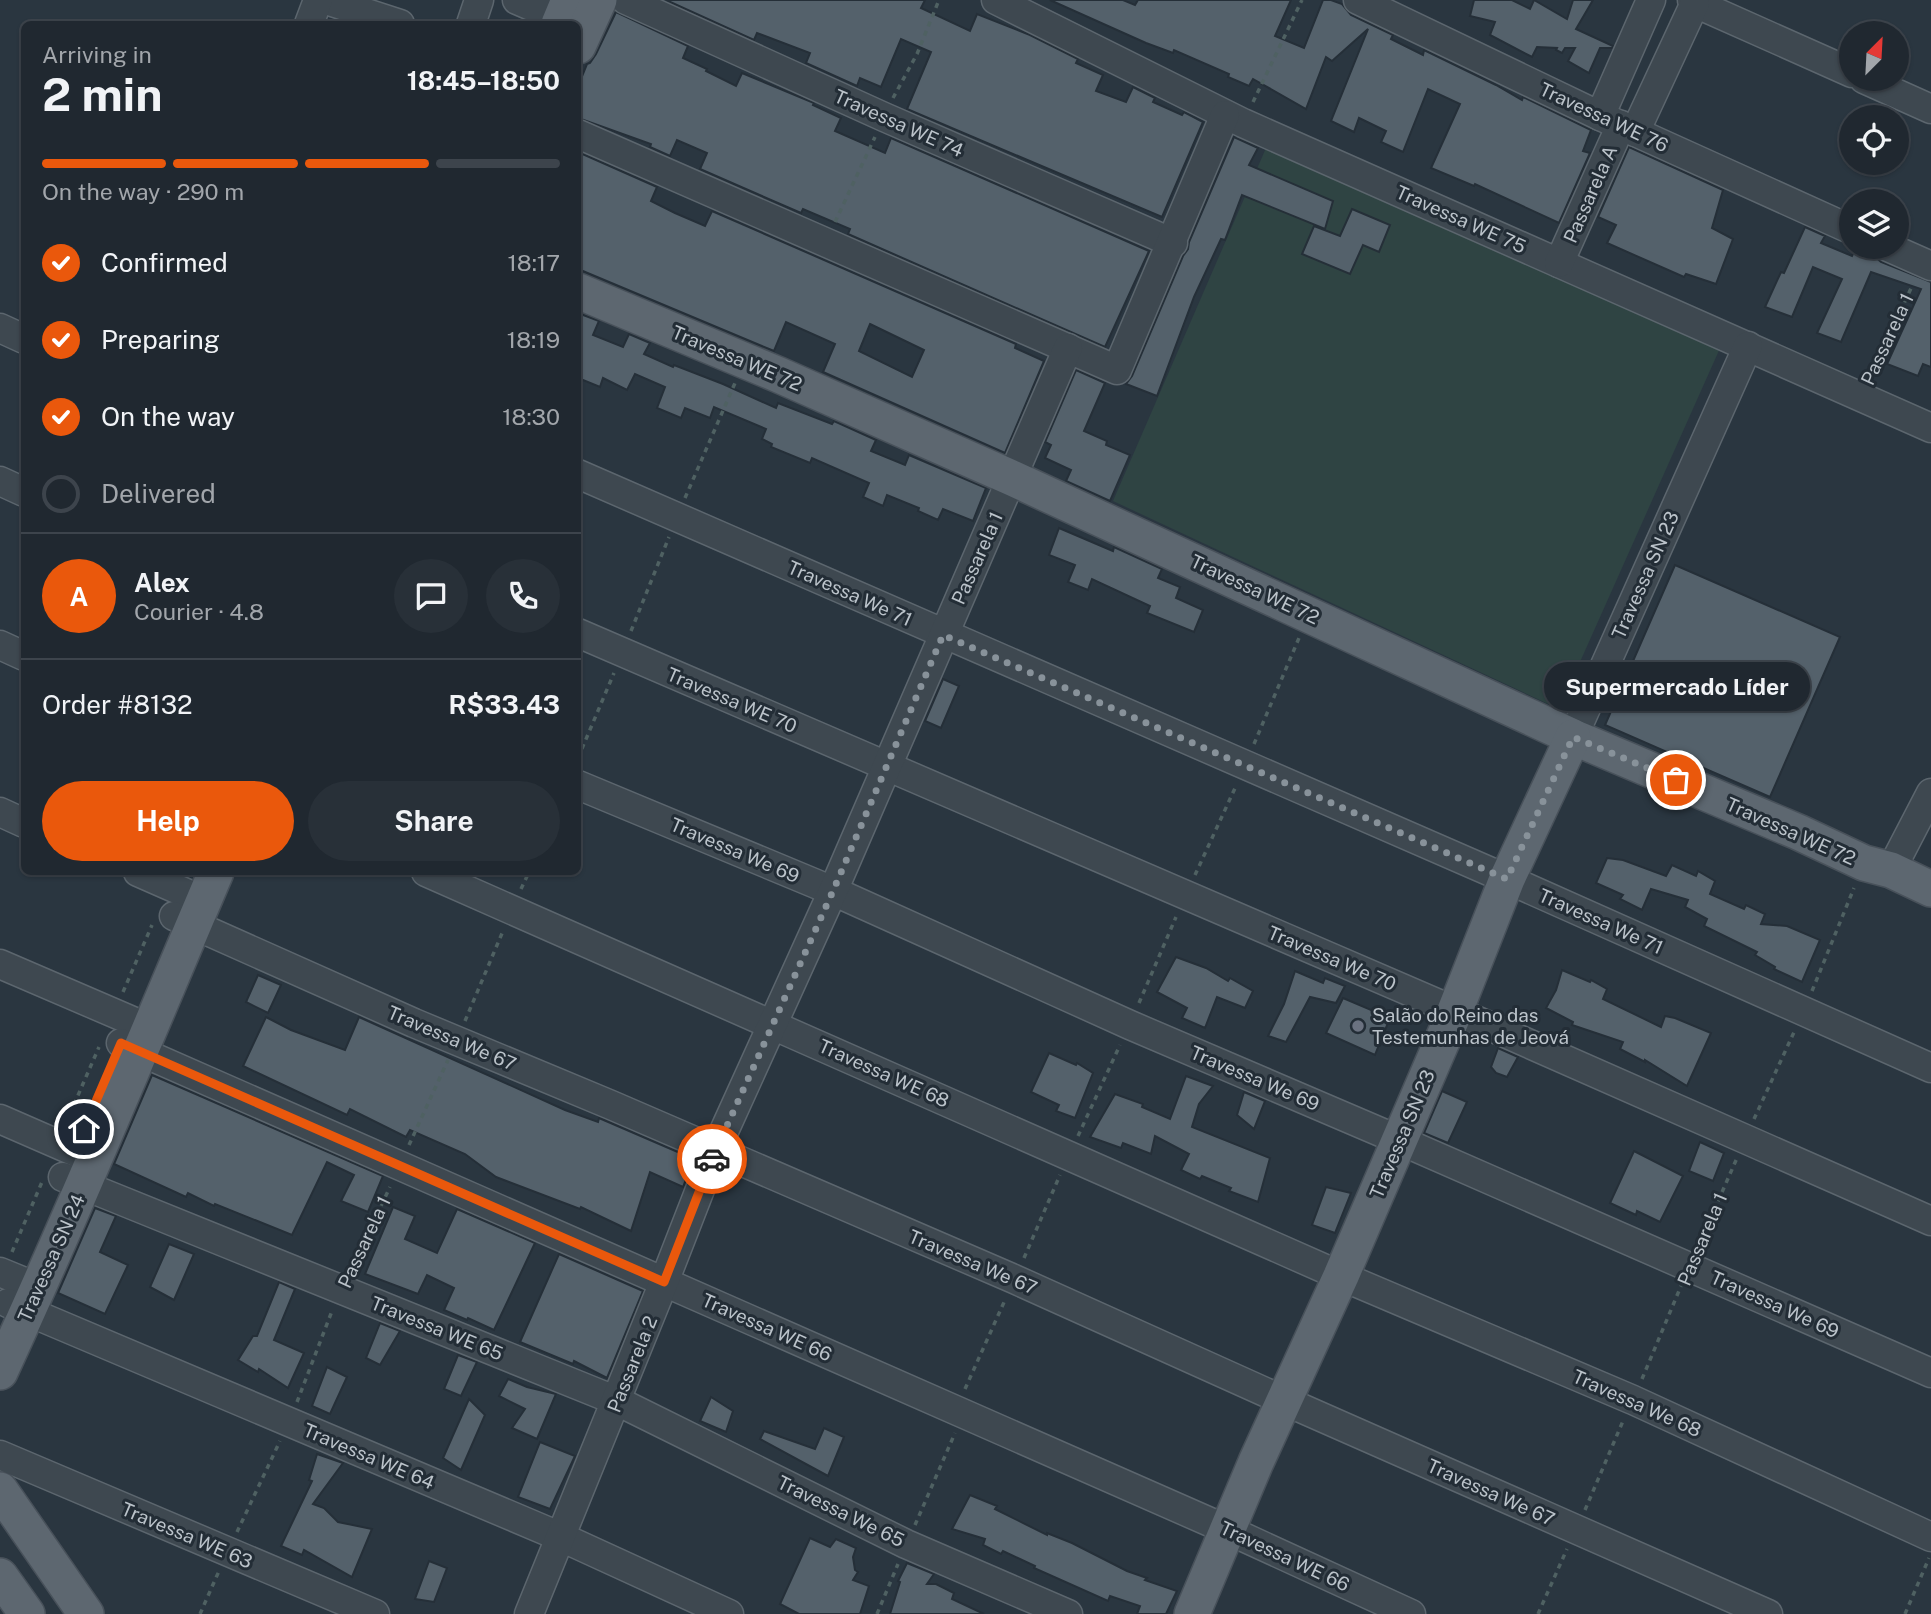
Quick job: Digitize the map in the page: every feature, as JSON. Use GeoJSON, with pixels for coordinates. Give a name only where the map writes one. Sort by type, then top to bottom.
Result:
{"type":"FeatureCollection","features":[{"type":"Feature","properties":{"kind":"main road"},"geometry":{"type":"LineString","coordinates":[[568,21],[599,0]]}},
{"type":"Feature","properties":{"kind":"main road","name":"Travessa WE 72"},"geometry":{"type":"LineString","coordinates":[[581,292],[779,375],[1012,478],[1573,737],[1931,888]]}},
{"type":"Feature","properties":{"kind":"main road","name":"Travessa SN 23"},"geometry":{"type":"LineString","coordinates":[[1192,1614],[1256,1462],[1455,1011],[1507,879],[1573,737]]}},
{"type":"Feature","properties":{"kind":"main road","name":"Travessa SN 24"},"geometry":{"type":"LineString","coordinates":[[0,1372],[14,1292],[75,1163],[188,900]]}},
{"type":"Feature","properties":{"kind":"main road"},"geometry":{"type":"LineString","coordinates":[[0,1490],[86,1614]]}},
{"type":"Feature","properties":{"kind":"main road"},"geometry":{"type":"LineString","coordinates":[[0,1576],[27,1614]]}},
{"type":"Feature","properties":{"kind":"street"},"geometry":{"type":"LineString","coordinates":[[310,21],[318,0]]}},
{"type":"Feature","properties":{"kind":"street"},"geometry":{"type":"LineString","coordinates":[[326,0],[391,21]]}},
{"type":"Feature","properties":{"kind":"street"},"geometry":{"type":"LineString","coordinates":[[472,21],[479,0]]}},
{"type":"Feature","properties":{"kind":"street"},"geometry":{"type":"LineString","coordinates":[[517,0],[565,21]]}},
{"type":"Feature","properties":{"kind":"street","name":"Travessa WE 74"},"geometry":{"type":"LineString","coordinates":[[626,0],[1172,243]]}},
{"type":"Feature","properties":{"kind":"street","name":"Travessa WE 75"},"geometry":{"type":"LineString","coordinates":[[996,0],[1234,119],[1931,428]]}},
{"type":"Feature","properties":{"kind":"street","name":"Travessa WE 76"},"geometry":{"type":"LineString","coordinates":[[1358,0],[1618,124],[1839,224]]}},
{"type":"Feature","properties":{"kind":"street","name":"Passarela A"},"geometry":{"type":"LineString","coordinates":[[1559,263],[1618,124],[1651,0]]}},
{"type":"Feature","properties":{"kind":"street"},"geometry":{"type":"LineString","coordinates":[[1693,2],[1839,67]]}},
{"type":"Feature","properties":{"kind":"street","name":"Passarela A"},"geometry":{"type":"LineString","coordinates":[[1618,124],[1693,2]]}},
{"type":"Feature","properties":{"kind":"street"},"geometry":{"type":"LineString","coordinates":[[1891,91],[1931,109]]}},
{"type":"Feature","properties":{"kind":"street"},"geometry":{"type":"LineString","coordinates":[[581,135],[1117,370],[1172,243],[1234,119]]}},
{"type":"Feature","properties":{"kind":"street"},"geometry":{"type":"LineString","coordinates":[[1909,256],[1927,264]]}},
{"type":"Feature","properties":{"kind":"street"},"geometry":{"type":"LineString","coordinates":[[0,328],[21,338]]}},
{"type":"Feature","properties":{"kind":"street","name":"Travessa SN 23"},"geometry":{"type":"LineString","coordinates":[[1573,737],[1748,346]]}},
{"type":"Feature","properties":{"kind":"street","name":"Passarela 1"},"geometry":{"type":"LineString","coordinates":[[886,767],[1068,348]]}},
{"type":"Feature","properties":{"kind":"street","name":"Travessa We 71"},"geometry":{"type":"LineString","coordinates":[[581,475],[1507,879],[1931,1068]]}},
{"type":"Feature","properties":{"kind":"street"},"geometry":{"type":"LineString","coordinates":[[0,481],[21,491]]}},
{"type":"Feature","properties":{"kind":"street","name":"Travessa WE 70"},"geometry":{"type":"LineString","coordinates":[[581,634],[886,767]]}},
{"type":"Feature","properties":{"kind":"street"},"geometry":{"type":"LineString","coordinates":[[0,645],[21,655]]}},
{"type":"Feature","properties":{"kind":"street","name":"Passarela 2"},"geometry":{"type":"LineString","coordinates":[[529,1614],[617,1401],[715,1151],[886,767]]}},
{"type":"Feature","properties":{"kind":"street","name":"Travessa We 70"},"geometry":{"type":"LineString","coordinates":[[886,767],[1455,1011],[1931,1221]]}},
{"type":"Feature","properties":{"kind":"street","name":"Travessa We 69"},"geometry":{"type":"LineString","coordinates":[[581,786],[833,891],[1130,1025],[1931,1373]]}},
{"type":"Feature","properties":{"kind":"street"},"geometry":{"type":"LineString","coordinates":[[1877,867],[1931,793]]}},
{"type":"Feature","properties":{"kind":"street"},"geometry":{"type":"LineString","coordinates":[[0,812],[21,822]]}},
{"type":"Feature","properties":{"kind":"street","name":"Travessa We 67"},"geometry":{"type":"LineString","coordinates":[[143,875],[402,1018],[457,1039],[1014,1279],[1768,1614]]}},
{"type":"Feature","properties":{"kind":"street","name":"Travessa WE 68"},"geometry":{"type":"LineString","coordinates":[[433,875],[1340,1276]]}},
{"type":"Feature","properties":{"kind":"street"},"geometry":{"type":"LineString","coordinates":[[0,964],[132,1031]]}},
{"type":"Feature","properties":{"kind":"street","name":"Travessa WE 66"},"geometry":{"type":"LineString","coordinates":[[132,1031],[400,1166],[1228,1530],[1411,1614]]}},
{"type":"Feature","properties":{"kind":"street"},"geometry":{"type":"LineString","coordinates":[[0,1119],[75,1163]]}},
{"type":"Feature","properties":{"kind":"street","name":"Travessa WE 65"},"geometry":{"type":"LineString","coordinates":[[75,1163],[341,1289],[617,1401]]}},
{"type":"Feature","properties":{"kind":"street","name":"Travessa We 68"},"geometry":{"type":"LineString","coordinates":[[1340,1276],[1633,1400],[1931,1537]]}},
{"type":"Feature","properties":{"kind":"street","name":"Travessa WE 64"},"geometry":{"type":"LineString","coordinates":[[14,1292],[290,1422],[561,1537],[729,1614]]}},
{"type":"Feature","properties":{"kind":"street","name":"Travessa We 65"},"geometry":{"type":"LineString","coordinates":[[617,1401],[906,1544],[1068,1614]]}},
{"type":"Feature","properties":{"kind":"street","name":"Travessa WE 63"},"geometry":{"type":"LineString","coordinates":[[0,1455],[375,1614]]}},
{"type":"Feature","properties":{"kind":"path"},"geometry":{"type":"LineString","coordinates":[[1234,119],[1302,0]]}},
{"type":"Feature","properties":{"kind":"path","name":"Passarela 1"},"geometry":{"type":"LineString","coordinates":[[1861,397],[1927,264]]}},
{"type":"Feature","properties":{"kind":"path"},"geometry":{"type":"LineString","coordinates":[[581,751],[622,653]]}},
{"type":"Feature","properties":{"kind":"path","name":"Passarela 1"},"geometry":{"type":"LineString","coordinates":[[1538,1614],[1745,1139],[1803,1012],[1877,867]]}},
{"type":"Feature","properties":{"kind":"path","name":"Passarela 1"},"geometry":{"type":"LineString","coordinates":[[200,1614],[290,1422],[341,1289],[400,1166],[528,875]]}},
{"type":"Feature","properties":{"kind":"path"},"geometry":{"type":"LineString","coordinates":[[14,1292],[75,1163],[188,900]]}},
{"type":"Feature","properties":{"kind":"path"},"geometry":{"type":"LineString","coordinates":[[877,1614],[964,1414]]}},
{"type":"Feature","properties":{"kind":"path"},"geometry":{"type":"LineString","coordinates":[[1905,1614],[1931,1552]]}},
{"type":"Feature","properties":{"kind":"green space"},"geometry":{"type":"Polygon","coordinates":[[[1266,148],[1721,346],[1559,709],[1113,501],[1266,148]]]}},
{"type":"Feature","properties":{"kind":"building"},"geometry":{"type":"Polygon","coordinates":[[[666,0],[925,0],[921,8],[970,31],[977,14],[1030,35],[1078,59],[1076,63],[1103,75],[1096,91],[1126,102],[1133,87],[1155,98],[1153,102],[1182,115],[1184,112],[1203,122],[1162,217],[907,109],[931,52],[901,39],[881,87],[860,78],[857,86],[806,63],[810,53],[757,33],[754,40],[666,0]]]}},
{"type":"Feature","properties":{"kind":"building"},"geometry":{"type":"Polygon","coordinates":[[[1050,0],[1123,0],[1135,5],[1138,0],[1291,0],[1275,36],[1304,48],[1323,0],[1331,0],[1342,4],[1351,15],[1393,35],[1391,39],[1423,55],[1424,50],[1522,100],[1523,97],[1591,130],[1583,151],[1590,153],[1559,223],[1475,184],[1474,186],[1431,168],[1460,104],[1428,89],[1403,152],[1381,142],[1386,131],[1359,118],[1354,132],[1331,121],[1368,29],[1332,61],[1326,57],[1306,109],[1253,79],[1249,86],[1228,77],[1229,74],[1174,50],[1173,53],[1146,43],[1050,0]]]}},
{"type":"Feature","properties":{"kind":"building"},"geometry":{"type":"Polygon","coordinates":[[[1474,0],[1512,0],[1530,9],[1534,0],[1567,19],[1573,0],[1593,0],[1576,29],[1613,46],[1600,48],[1589,73],[1568,61],[1575,48],[1565,48],[1562,53],[1556,50],[1557,48],[1537,47],[1532,57],[1490,35],[1495,22],[1470,16],[1474,0]]]}},
{"type":"Feature","properties":{"kind":"building"},"geometry":{"type":"Polygon","coordinates":[[[616,12],[688,46],[683,58],[736,86],[742,73],[814,103],[813,105],[841,118],[835,131],[885,153],[891,138],[1149,251],[1105,347],[848,234],[850,229],[803,209],[801,213],[700,169],[707,153],[677,140],[670,156],[650,147],[651,144],[581,119],[581,79],[587,64],[596,54],[616,12]]]}},
{"type":"Feature","properties":{"kind":"building"},"geometry":{"type":"Polygon","coordinates":[[[1234,137],[1258,148],[1249,165],[1333,201],[1325,229],[1242,195],[1225,240],[1221,239],[1194,297],[1157,396],[1126,384],[1132,376],[1188,249],[1234,137]]]}},
{"type":"Feature","properties":{"kind":"building"},"geometry":{"type":"Polygon","coordinates":[[[1629,147],[1723,190],[1712,228],[1733,239],[1716,284],[1686,274],[1684,277],[1607,243],[1616,225],[1598,217],[1629,147]]]}},
{"type":"Feature","properties":{"kind":"building"},"geometry":{"type":"Polygon","coordinates":[[[581,153],[657,187],[651,201],[675,213],[705,226],[712,211],[1016,344],[1015,348],[1044,361],[1005,453],[823,372],[835,344],[786,322],[774,351],[581,270],[581,153]],[[870,324],[859,351],[912,377],[924,350],[870,324]]]}},
{"type":"Feature","properties":{"kind":"building"},"geometry":{"type":"Polygon","coordinates":[[[1352,209],[1390,225],[1379,252],[1363,245],[1350,274],[1302,254],[1314,226],[1340,236],[1352,209]]]}},
{"type":"Feature","properties":{"kind":"building"},"geometry":{"type":"Polygon","coordinates":[[[1805,227],[1825,236],[1821,243],[1839,251],[1839,259],[1878,259],[1931,282],[1931,367],[1923,364],[1918,376],[1887,364],[1921,289],[1871,272],[1841,342],[1817,333],[1842,279],[1813,267],[1792,317],[1765,307],[1781,272],[1784,273],[1805,227]]]}},
{"type":"Feature","properties":{"kind":"building"},"geometry":{"type":"Polygon","coordinates":[[[581,314],[599,321],[593,335],[623,347],[629,334],[650,343],[644,354],[673,367],[674,365],[723,384],[776,408],[778,403],[832,424],[834,421],[876,440],[871,451],[905,465],[909,455],[986,488],[973,521],[943,509],[938,520],[918,511],[919,508],[887,495],[883,506],[863,497],[869,483],[812,458],[810,463],[771,447],[772,444],[762,439],[766,429],[714,407],[710,418],[685,408],[681,418],[657,408],[665,387],[635,374],[627,390],[603,378],[600,387],[581,379],[581,314]]]}},
{"type":"Feature","properties":{"kind":"building"},"geometry":{"type":"Polygon","coordinates":[[[1076,370],[1105,383],[1084,431],[1107,441],[1106,445],[1130,455],[1110,501],[1066,481],[1071,470],[1045,458],[1051,445],[1045,442],[1076,370]]]}},
{"type":"Feature","properties":{"kind":"building"},"geometry":{"type":"Polygon","coordinates":[[[1059,528],[1113,551],[1114,547],[1162,569],[1158,578],[1180,587],[1176,598],[1203,610],[1194,632],[1147,613],[1150,606],[1092,579],[1088,590],[1068,582],[1075,565],[1049,555],[1059,528]]]}},
{"type":"Feature","properties":{"kind":"building"},"geometry":{"type":"Polygon","coordinates":[[[1675,565],[1840,637],[1770,797],[1605,725],[1675,565]]]}},
{"type":"Feature","properties":{"kind":"building"},"geometry":{"type":"Polygon","coordinates":[[[943,679],[959,686],[941,728],[925,721],[943,679]]]}},
{"type":"Feature","properties":{"kind":"building"},"geometry":{"type":"Polygon","coordinates":[[[1607,858],[1623,860],[1666,876],[1672,865],[1696,876],[1698,871],[1715,881],[1710,894],[1744,909],[1746,905],[1765,914],[1761,924],[1787,926],[1820,940],[1802,982],[1774,969],[1775,967],[1755,955],[1757,952],[1704,926],[1707,919],[1685,907],[1688,900],[1651,889],[1642,910],[1620,899],[1623,895],[1596,883],[1607,858]]]}},
{"type":"Feature","properties":{"kind":"building"},"geometry":{"type":"Polygon","coordinates":[[[1176,957],[1206,968],[1228,981],[1230,978],[1253,991],[1245,1008],[1217,997],[1205,1028],[1182,1018],[1187,1008],[1157,992],[1176,957]]]}},
{"type":"Feature","properties":{"kind":"building"},"geometry":{"type":"Polygon","coordinates":[[[1562,970],[1607,989],[1603,999],[1661,1027],[1665,1016],[1711,1033],[1687,1086],[1645,1060],[1620,1049],[1623,1042],[1572,1025],[1573,1022],[1546,1008],[1556,990],[1562,970]]]}},
{"type":"Feature","properties":{"kind":"building"},"geometry":{"type":"Polygon","coordinates":[[[1295,971],[1323,983],[1325,978],[1345,986],[1336,1003],[1310,997],[1286,1042],[1268,1036],[1284,1004],[1295,971]]]}},
{"type":"Feature","properties":{"kind":"building"},"geometry":{"type":"Polygon","coordinates":[[[258,975],[281,985],[268,1013],[246,1002],[258,975]]]}},
{"type":"Feature","properties":{"kind":"building","name":"Salão do Reino das Testemunhas de Jeová"},"geometry":{"type":"Polygon","coordinates":[[[1343,998],[1390,1018],[1375,1055],[1326,1033],[1343,998]]]}},
{"type":"Feature","properties":{"kind":"building"},"geometry":{"type":"Polygon","coordinates":[[[266,1017],[291,1030],[345,1050],[359,1017],[565,1110],[598,1122],[599,1118],[694,1159],[683,1187],[650,1172],[631,1231],[581,1207],[580,1209],[496,1177],[465,1154],[410,1130],[406,1137],[350,1109],[347,1115],[243,1066],[266,1017]]]}},
{"type":"Feature","properties":{"kind":"building"},"geometry":{"type":"Polygon","coordinates":[[[1498,1048],[1518,1057],[1507,1077],[1496,1073],[1491,1067],[1498,1048]]]}},
{"type":"Feature","properties":{"kind":"building"},"geometry":{"type":"Polygon","coordinates":[[[1049,1053],[1076,1065],[1077,1063],[1093,1073],[1075,1118],[1056,1111],[1059,1105],[1031,1092],[1049,1053]]]}},
{"type":"Feature","properties":{"kind":"building"},"geometry":{"type":"Polygon","coordinates":[[[152,1075],[383,1176],[368,1212],[341,1201],[354,1175],[327,1162],[292,1235],[215,1204],[214,1206],[188,1193],[186,1197],[114,1164],[152,1075]]]}},
{"type":"Feature","properties":{"kind":"building"},"geometry":{"type":"Polygon","coordinates":[[[1186,1076],[1213,1086],[1199,1104],[1192,1127],[1270,1158],[1258,1202],[1229,1191],[1231,1188],[1181,1170],[1189,1154],[1155,1136],[1151,1154],[1123,1143],[1121,1148],[1090,1137],[1115,1094],[1143,1104],[1142,1107],[1170,1119],[1186,1076]]]}},
{"type":"Feature","properties":{"kind":"building"},"geometry":{"type":"Polygon","coordinates":[[[1442,1091],[1467,1102],[1448,1143],[1424,1133],[1442,1091]]]}},
{"type":"Feature","properties":{"kind":"building"},"geometry":{"type":"Polygon","coordinates":[[[1244,1092],[1265,1101],[1254,1129],[1237,1115],[1244,1092]]]}},
{"type":"Feature","properties":{"kind":"building"},"geometry":{"type":"Polygon","coordinates":[[[1700,1142],[1724,1153],[1713,1181],[1689,1171],[1700,1142]]]}},
{"type":"Feature","properties":{"kind":"building"},"geometry":{"type":"Polygon","coordinates":[[[1634,1151],[1683,1176],[1660,1222],[1637,1211],[1636,1215],[1610,1203],[1634,1151]]]}},
{"type":"Feature","properties":{"kind":"building"},"geometry":{"type":"Polygon","coordinates":[[[1326,1187],[1351,1193],[1335,1233],[1312,1225],[1326,1187]]]}},
{"type":"Feature","properties":{"kind":"building"},"geometry":{"type":"Polygon","coordinates":[[[393,1207],[415,1216],[405,1239],[437,1253],[457,1209],[535,1243],[494,1330],[444,1310],[454,1288],[427,1275],[418,1294],[365,1274],[393,1207]]]}},
{"type":"Feature","properties":{"kind":"building"},"geometry":{"type":"Polygon","coordinates":[[[95,1208],[116,1216],[100,1252],[128,1265],[105,1314],[58,1293],[95,1208]]]}},
{"type":"Feature","properties":{"kind":"building"},"geometry":{"type":"Polygon","coordinates":[[[169,1244],[194,1254],[174,1300],[150,1287],[169,1244]]]}},
{"type":"Feature","properties":{"kind":"building"},"geometry":{"type":"Polygon","coordinates":[[[559,1254],[643,1291],[607,1378],[574,1361],[573,1364],[520,1342],[559,1254]]]}},
{"type":"Feature","properties":{"kind":"building"},"geometry":{"type":"Polygon","coordinates":[[[279,1282],[295,1289],[274,1340],[304,1353],[288,1388],[259,1369],[258,1372],[238,1360],[253,1336],[257,1336],[279,1282]]]}},
{"type":"Feature","properties":{"kind":"building"},"geometry":{"type":"Polygon","coordinates":[[[380,1323],[400,1331],[380,1365],[366,1358],[380,1323]]]}},
{"type":"Feature","properties":{"kind":"building"},"geometry":{"type":"Polygon","coordinates":[[[458,1355],[477,1362],[461,1396],[444,1389],[458,1355]]]}},
{"type":"Feature","properties":{"kind":"building"},"geometry":{"type":"Polygon","coordinates":[[[327,1367],[347,1377],[330,1414],[312,1406],[327,1367]]]}},
{"type":"Feature","properties":{"kind":"building"},"geometry":{"type":"Polygon","coordinates":[[[508,1379],[556,1394],[537,1439],[512,1428],[525,1409],[499,1396],[508,1379]]]}},
{"type":"Feature","properties":{"kind":"building"},"geometry":{"type":"Polygon","coordinates":[[[711,1397],[733,1411],[726,1432],[700,1421],[711,1397]]]}},
{"type":"Feature","properties":{"kind":"building"},"geometry":{"type":"Polygon","coordinates":[[[469,1399],[485,1415],[461,1470],[443,1458],[469,1399]]]}},
{"type":"Feature","properties":{"kind":"building"},"geometry":{"type":"Polygon","coordinates":[[[824,1428],[844,1437],[828,1476],[760,1439],[764,1431],[815,1449],[824,1428]]]}},
{"type":"Feature","properties":{"kind":"building"},"geometry":{"type":"Polygon","coordinates":[[[540,1442],[575,1456],[550,1509],[518,1497],[540,1442]]]}},
{"type":"Feature","properties":{"kind":"building"},"geometry":{"type":"Polygon","coordinates":[[[317,1454],[343,1463],[313,1504],[324,1508],[338,1522],[372,1529],[352,1577],[304,1550],[302,1555],[281,1546],[312,1481],[309,1480],[317,1454]]]}},
{"type":"Feature","properties":{"kind":"building"},"geometry":{"type":"Polygon","coordinates":[[[970,1495],[997,1506],[995,1509],[1047,1535],[1072,1543],[1127,1571],[1147,1578],[1145,1580],[1177,1591],[1166,1614],[1137,1614],[1140,1606],[1110,1596],[1108,1601],[1003,1551],[1001,1554],[983,1545],[985,1539],[952,1529],[970,1495]]]}},
{"type":"Feature","properties":{"kind":"building"},"geometry":{"type":"Polygon","coordinates":[[[810,1538],[830,1547],[836,1539],[856,1548],[853,1557],[855,1570],[858,1572],[853,1580],[869,1586],[860,1614],[799,1614],[780,1604],[810,1538]]]}},
{"type":"Feature","properties":{"kind":"building"},"geometry":{"type":"Polygon","coordinates":[[[429,1561],[447,1568],[434,1602],[415,1599],[429,1561]]]}},
{"type":"Feature","properties":{"kind":"building"},"geometry":{"type":"Polygon","coordinates":[[[907,1563],[934,1574],[927,1584],[936,1584],[954,1593],[952,1599],[984,1614],[890,1614],[900,1582],[898,1581],[907,1563]]]}},
{"type":"Feature","properties":{"kind":"way so far"},"geometry":{"type":"LineString","coordinates":[[712,1159],[833,891],[943,635],[1507,879],[1573,737],[1676,780]]}},
{"type":"Feature","properties":{"kind":"place","name":"Supermercado Líder"},"geometry":{"type":"Point","coordinates":[1676,780]}},
{"type":"Feature","properties":{"kind":"place","name":"Salão do Reino das Testemunhas de Jeová"},"geometry":{"type":"Point","coordinates":[1358,1026]}},
{"type":"Feature","properties":{"kind":"route"},"geometry":{"type":"LineString","coordinates":[[84,1129],[121,1043],[664,1282],[712,1159]]}}]}
